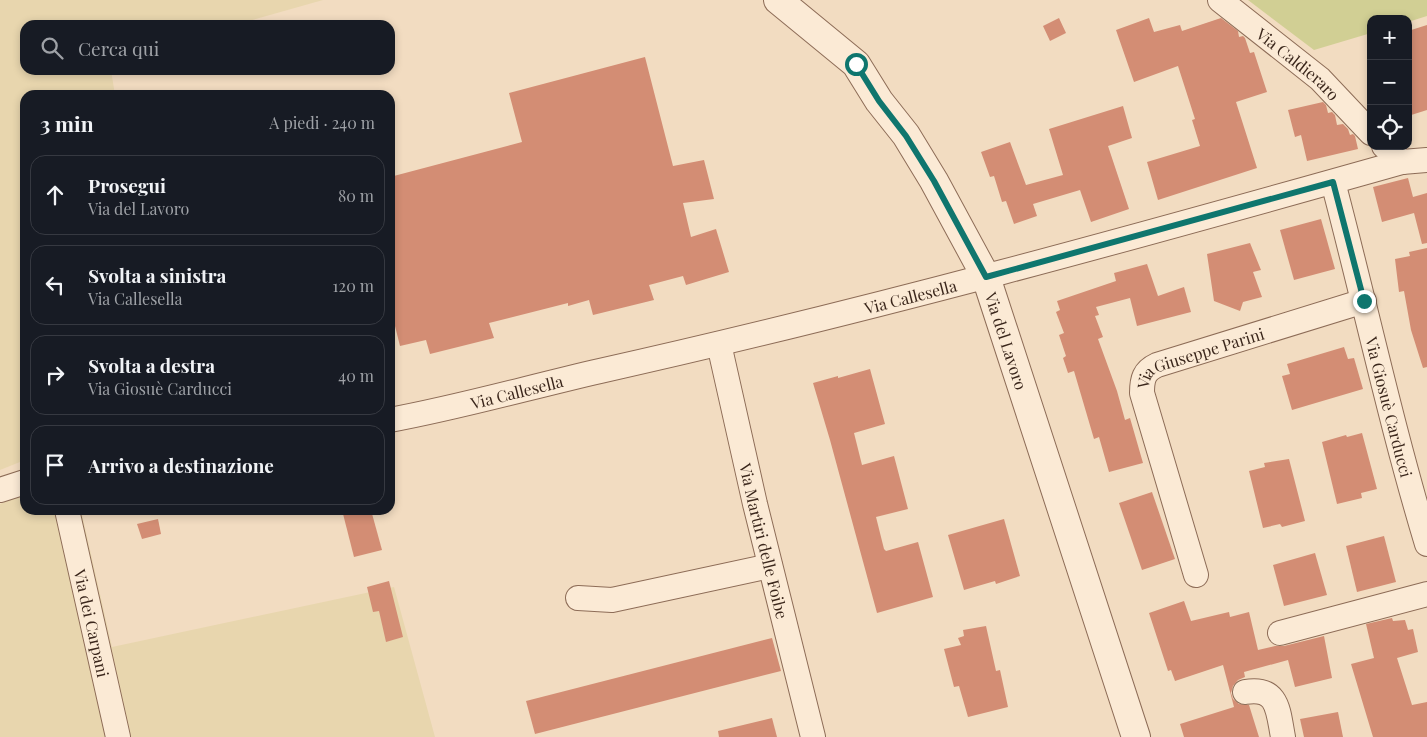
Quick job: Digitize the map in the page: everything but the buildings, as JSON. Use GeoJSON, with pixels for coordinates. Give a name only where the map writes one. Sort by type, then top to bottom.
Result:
{"type":"FeatureCollection","features":[{"type":"Feature","properties":{"kind":"street","name":"Via del Lavoro"},"geometry":{"type":"LineString","coordinates":[[778,0],[856,64],[879,101],[906,136],[934,181],[986,277],[1136,737]]}},
{"type":"Feature","properties":{"kind":"street","name":"Via Caldieraro"},"geometry":{"type":"LineString","coordinates":[[1220,0],[1320,79],[1367,130]]}},
{"type":"Feature","properties":{"kind":"street"},"geometry":{"type":"LineString","coordinates":[[1388,150],[1402,162]]}},
{"type":"Feature","properties":{"kind":"street","name":"Via Callesella"},"geometry":{"type":"LineString","coordinates":[[395,419],[719,344],[986,277],[1402,162],[1427,160]]}},
{"type":"Feature","properties":{"kind":"street","name":"Via Giosuè Carducci"},"geometry":{"type":"LineString","coordinates":[[1333,182],[1405,470],[1427,544]]}},
{"type":"Feature","properties":{"kind":"street","name":"Via Giuseppe Parini"},"geometry":{"type":"LineString","coordinates":[[1196,575],[1142,393],[1144,375],[1157,365],[1364,301]]}},
{"type":"Feature","properties":{"kind":"street","name":"Via Martiri delle Foibe"},"geometry":{"type":"LineString","coordinates":[[719,344],[770,566],[813,737]]}},
{"type":"Feature","properties":{"kind":"street"},"geometry":{"type":"LineString","coordinates":[[0,490],[20,484]]}},
{"type":"Feature","properties":{"kind":"street","name":"Via dei Carpani"},"geometry":{"type":"LineString","coordinates":[[68,515],[118,737]]}},
{"type":"Feature","properties":{"kind":"street"},"geometry":{"type":"LineString","coordinates":[[578,598],[612,600],[770,566]]}},
{"type":"Feature","properties":{"kind":"street"},"geometry":{"type":"LineString","coordinates":[[1280,633],[1427,594]]}},
{"type":"Feature","properties":{"kind":"street"},"geometry":{"type":"LineString","coordinates":[[1245,692],[1253,690],[1262,692],[1272,698],[1277,709],[1283,737]]}},
{"type":"Feature","properties":{"kind":"shaded area"},"geometry":{"type":"Polygon","coordinates":[[[0,0],[323,0],[253,20],[20,20],[20,75],[112,75],[114,90],[20,90],[20,462],[0,470],[0,0]]]}},
{"type":"Feature","properties":{"kind":"shaded area"},"geometry":{"type":"Polygon","coordinates":[[[1248,0],[1427,0],[1427,16],[1412,21],[1412,15],[1367,15],[1367,34],[1314,50],[1248,0]]]}},
{"type":"Feature","properties":{"kind":"shaded area"},"geometry":{"type":"Polygon","coordinates":[[[20,495],[20,515],[82,515],[112,647],[394,587],[435,737],[0,737],[0,504],[20,495]]]}},
{"type":"Feature","properties":{"kind":"route"},"geometry":{"type":"LineString","coordinates":[[856,64],[879,101],[906,136],[934,181],[986,277],[1333,182],[1364,301]]}}]}
